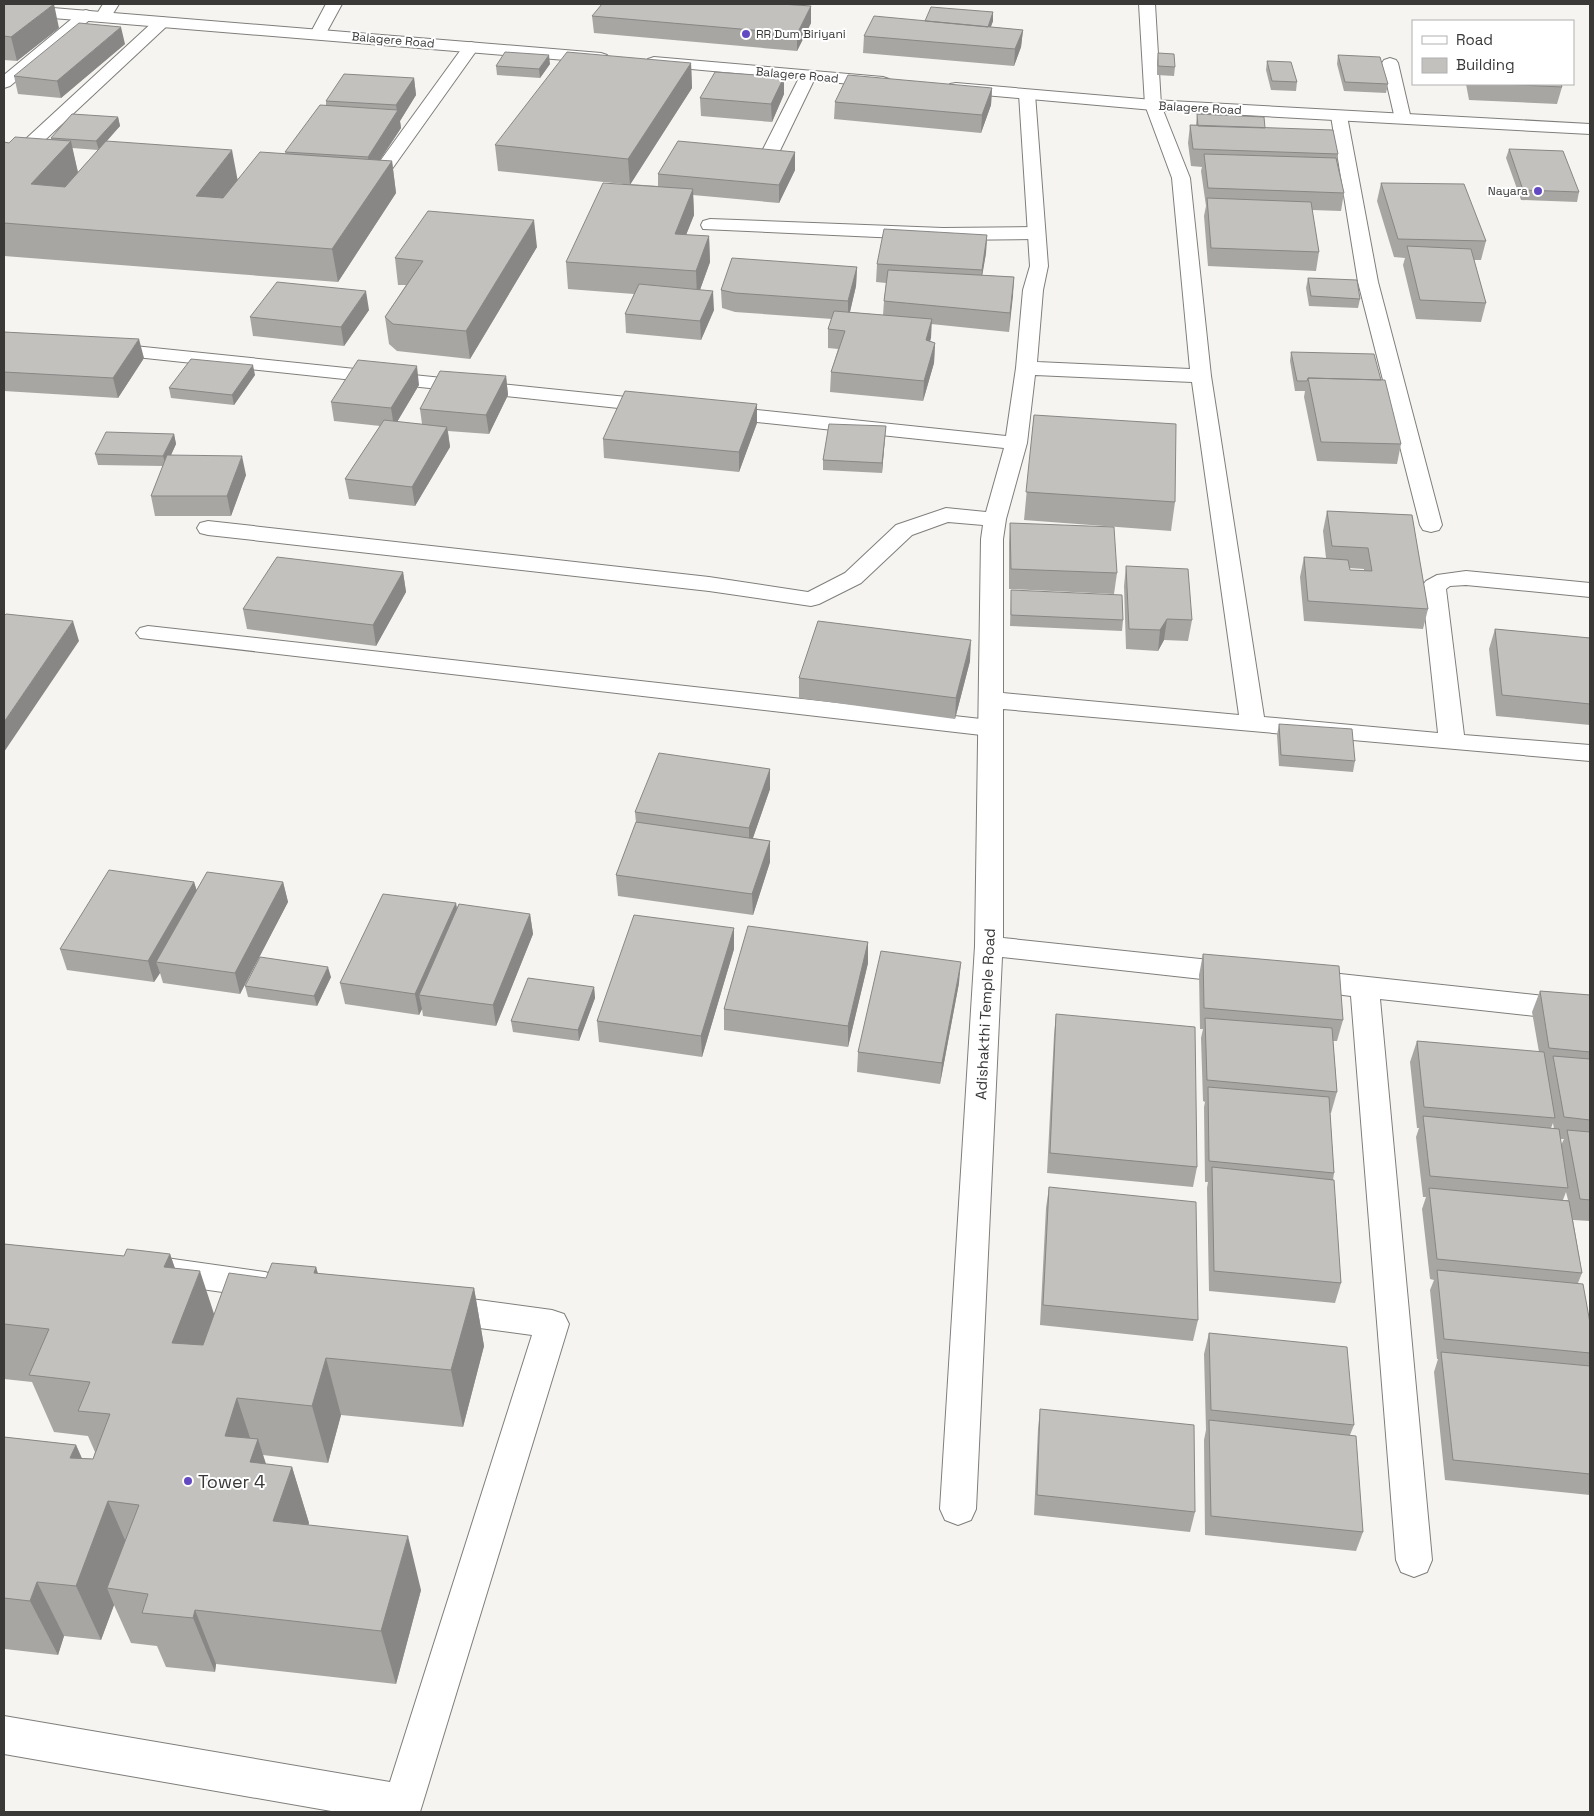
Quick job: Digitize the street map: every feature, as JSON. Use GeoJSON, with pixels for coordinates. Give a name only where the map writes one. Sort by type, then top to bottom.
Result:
{"type":"FeatureCollection","features":[{"type":"Feature","properties":{"kind":"street"},"geometry":{"type":"LineString","coordinates":[[318,34],[334,4]]}},
{"type":"Feature","properties":{"kind":"street"},"geometry":{"type":"LineString","coordinates":[[1147,4],[1153,105],[1181,178],[1201,376],[1253,724]]}},
{"type":"Feature","properties":{"kind":"street","name":"Balagere Road"},"geometry":{"type":"LineString","coordinates":[[4,8],[68,9],[86,16],[107,10],[162,22],[620,59]]}},
{"type":"Feature","properties":{"kind":"street"},"geometry":{"type":"LineString","coordinates":[[4,83],[86,16]]}},
{"type":"Feature","properties":{"kind":"street"},"geometry":{"type":"LineString","coordinates":[[8,164],[162,22]]}},
{"type":"Feature","properties":{"kind":"street"},"geometry":{"type":"LineString","coordinates":[[376,179],[472,47]]}},
{"type":"Feature","properties":{"kind":"street","name":"Balagere Road"},"geometry":{"type":"LineString","coordinates":[[639,61],[897,83]]}},
{"type":"Feature","properties":{"kind":"street"},"geometry":{"type":"LineString","coordinates":[[1390,63],[1403,119]]}},
{"type":"Feature","properties":{"kind":"street"},"geometry":{"type":"LineString","coordinates":[[764,165],[808,76]]}},
{"type":"Feature","properties":{"kind":"street","name":"Balagere Road"},"geometry":{"type":"LineString","coordinates":[[937,87],[1153,105],[1590,129]]}},
{"type":"Feature","properties":{"kind":"street","name":"Adishakthi Temple Road"},"geometry":{"type":"LineString","coordinates":[[958,1509],[989,946],[992,539],[995,519],[1016,443],[1026,368],[1033,290],[1038,266],[1027,94]]}},
{"type":"Feature","properties":{"kind":"street"},"geometry":{"type":"LineString","coordinates":[[1339,116],[1368,282],[1431,525]]}},
{"type":"Feature","properties":{"kind":"street"},"geometry":{"type":"LineString","coordinates":[[710,225],[943,234],[1036,233]]}},
{"type":"Feature","properties":{"kind":"street"},"geometry":{"type":"LineString","coordinates":[[83,347],[1016,443]]}},
{"type":"Feature","properties":{"kind":"street"},"geometry":{"type":"LineString","coordinates":[[1026,368],[1201,376]]}},
{"type":"Feature","properties":{"kind":"street"},"geometry":{"type":"LineString","coordinates":[[208,528],[709,584],[811,599],[853,578],[904,530],[946,515],[995,519]]}},
{"type":"Feature","properties":{"kind":"street"},"geometry":{"type":"LineString","coordinates":[[1452,742],[1434,586],[1445,580],[1466,578],[1590,590]]}},
{"type":"Feature","properties":{"kind":"street"},"geometry":{"type":"LineString","coordinates":[[148,633],[990,728]]}},
{"type":"Feature","properties":{"kind":"street"},"geometry":{"type":"LineString","coordinates":[[991,700],[1452,742],[1590,752]]}},
{"type":"Feature","properties":{"kind":"street"},"geometry":{"type":"LineString","coordinates":[[989,946],[1590,1011]]}},
{"type":"Feature","properties":{"kind":"street"},"geometry":{"type":"LineString","coordinates":[[1365,987],[1414,1560]]}},
{"type":"Feature","properties":{"kind":"street"},"geometry":{"type":"LineString","coordinates":[[141,1268],[297,1289]]}},
{"type":"Feature","properties":{"kind":"street"},"geometry":{"type":"LineString","coordinates":[[4,1735],[401,1808],[552,1324],[415,1305]]}},
{"type":"Feature","properties":{"kind":"building"},"geometry":{"type":"Polygon","coordinates":[[[4,4],[54,4],[11,37],[4,36],[4,4]]]}},
{"type":"Feature","properties":{"kind":"building"},"geometry":{"type":"Polygon","coordinates":[[[602,4],[781,4],[811,6],[797,34],[592,16],[602,4]]]}},
{"type":"Feature","properties":{"kind":"building"},"geometry":{"type":"Polygon","coordinates":[[[931,7],[993,12],[988,27],[925,21],[931,7]]]}},
{"type":"Feature","properties":{"kind":"building"},"geometry":{"type":"Polygon","coordinates":[[[874,16],[1023,30],[1015,49],[864,36],[874,16]]]}},
{"type":"Feature","properties":{"kind":"building"},"geometry":{"type":"Polygon","coordinates":[[[79,23],[121,27],[57,81],[14,76],[79,23]]]}},
{"type":"Feature","properties":{"kind":"building"},"geometry":{"type":"Polygon","coordinates":[[[505,52],[549,55],[539,69],[496,66],[505,52]]]}},
{"type":"Feature","properties":{"kind":"building"},"geometry":{"type":"Polygon","coordinates":[[[567,52],[691,63],[628,159],[495,145],[567,52]]]}},
{"type":"Feature","properties":{"kind":"building"},"geometry":{"type":"Polygon","coordinates":[[[1158,53],[1174,54],[1175,67],[1158,66],[1158,53]]]}},
{"type":"Feature","properties":{"kind":"building"},"geometry":{"type":"Polygon","coordinates":[[[1338,55],[1380,57],[1388,84],[1345,82],[1338,55]]]}},
{"type":"Feature","properties":{"kind":"building"},"geometry":{"type":"Polygon","coordinates":[[[1267,61],[1291,62],[1297,82],[1272,81],[1267,61]]]}},
{"type":"Feature","properties":{"kind":"building"},"geometry":{"type":"Polygon","coordinates":[[[715,72],[784,77],[771,104],[700,98],[715,72]]]}},
{"type":"Feature","properties":{"kind":"building"},"geometry":{"type":"Polygon","coordinates":[[[344,74],[414,78],[396,105],[326,101],[344,74]]]}},
{"type":"Feature","properties":{"kind":"building"},"geometry":{"type":"Polygon","coordinates":[[[848,75],[992,88],[982,115],[835,102],[848,75]]]}},
{"type":"Feature","properties":{"kind":"building"},"geometry":{"type":"Polygon","coordinates":[[[1521,85],[1561,85],[1562,87],[1521,85]]]}},
{"type":"Feature","properties":{"kind":"building"},"geometry":{"type":"Polygon","coordinates":[[[320,105],[398,110],[368,157],[285,152],[320,105]]]}},
{"type":"Feature","properties":{"kind":"building"},"geometry":{"type":"Polygon","coordinates":[[[72,114],[118,117],[96,141],[51,138],[72,114]]]}},
{"type":"Feature","properties":{"kind":"building"},"geometry":{"type":"Polygon","coordinates":[[[1197,114],[1264,117],[1265,128],[1198,126],[1197,114]]]}},
{"type":"Feature","properties":{"kind":"building"},"geometry":{"type":"Polygon","coordinates":[[[1190,125],[1333,130],[1338,154],[1193,149],[1190,125]]]}},
{"type":"Feature","properties":{"kind":"building"},"geometry":{"type":"Polygon","coordinates":[[[15,137],[71,141],[31,184],[65,187],[106,141],[232,150],[196,196],[223,198],[260,152],[392,161],[332,249],[4,223],[4,142],[9,143],[15,137]]]}},
{"type":"Feature","properties":{"kind":"building"},"geometry":{"type":"Polygon","coordinates":[[[678,141],[795,152],[779,185],[658,174],[678,141]]]}},
{"type":"Feature","properties":{"kind":"building"},"geometry":{"type":"Polygon","coordinates":[[[1509,149],[1563,151],[1579,192],[1523,190],[1509,149]]]}},
{"type":"Feature","properties":{"kind":"building"},"geometry":{"type":"Polygon","coordinates":[[[1204,154],[1336,158],[1344,193],[1208,188],[1204,154]]]}},
{"type":"Feature","properties":{"kind":"building"},"geometry":{"type":"Polygon","coordinates":[[[603,183],[693,189],[675,234],[709,236],[696,271],[566,262],[603,183]]]}},
{"type":"Feature","properties":{"kind":"building"},"geometry":{"type":"Polygon","coordinates":[[[1381,183],[1464,184],[1486,241],[1398,239],[1381,183]]]}},
{"type":"Feature","properties":{"kind":"building"},"geometry":{"type":"Polygon","coordinates":[[[1207,198],[1311,202],[1319,252],[1211,248],[1207,198]]]}},
{"type":"Feature","properties":{"kind":"building"},"geometry":{"type":"Polygon","coordinates":[[[428,211],[534,220],[466,331],[393,324],[385,317],[423,261],[395,258],[428,211]]]}},
{"type":"Feature","properties":{"kind":"building"},"geometry":{"type":"Polygon","coordinates":[[[884,229],[987,235],[982,270],[877,264],[884,229]]]}},
{"type":"Feature","properties":{"kind":"building"},"geometry":{"type":"Polygon","coordinates":[[[1407,246],[1471,249],[1486,303],[1420,300],[1407,246]]]}},
{"type":"Feature","properties":{"kind":"building"},"geometry":{"type":"Polygon","coordinates":[[[732,258],[857,267],[848,301],[735,293],[721,290],[732,258]]]}},
{"type":"Feature","properties":{"kind":"building"},"geometry":{"type":"Polygon","coordinates":[[[888,270],[1014,277],[1010,313],[884,301],[888,270]]]}},
{"type":"Feature","properties":{"kind":"building"},"geometry":{"type":"Polygon","coordinates":[[[1308,278],[1357,280],[1360,299],[1311,296],[1308,278]]]}},
{"type":"Feature","properties":{"kind":"building"},"geometry":{"type":"Polygon","coordinates":[[[277,282],[366,291],[341,327],[250,317],[277,282]]]}},
{"type":"Feature","properties":{"kind":"building"},"geometry":{"type":"Polygon","coordinates":[[[639,284],[713,291],[700,321],[625,314],[639,284]]]}},
{"type":"Feature","properties":{"kind":"building"},"geometry":{"type":"Polygon","coordinates":[[[834,311],[932,319],[926,340],[935,343],[924,381],[831,372],[845,331],[828,329],[834,311]]]}},
{"type":"Feature","properties":{"kind":"building"},"geometry":{"type":"Polygon","coordinates":[[[4,332],[139,339],[113,378],[4,372],[4,332]]]}},
{"type":"Feature","properties":{"kind":"building"},"geometry":{"type":"Polygon","coordinates":[[[1291,352],[1374,354],[1381,380],[1308,378],[1307,381],[1297,381],[1291,352]]]}},
{"type":"Feature","properties":{"kind":"building"},"geometry":{"type":"Polygon","coordinates":[[[191,359],[253,365],[232,395],[169,388],[191,359]]]}},
{"type":"Feature","properties":{"kind":"building"},"geometry":{"type":"Polygon","coordinates":[[[358,360],[417,366],[391,408],[331,402],[358,360]]]}},
{"type":"Feature","properties":{"kind":"building"},"geometry":{"type":"Polygon","coordinates":[[[440,371],[506,376],[486,415],[420,409],[440,371]]]}},
{"type":"Feature","properties":{"kind":"building"},"geometry":{"type":"Polygon","coordinates":[[[1308,378],[1385,380],[1401,444],[1321,442],[1308,378]]]}},
{"type":"Feature","properties":{"kind":"building"},"geometry":{"type":"Polygon","coordinates":[[[625,391],[757,404],[739,452],[603,439],[625,391]]]}},
{"type":"Feature","properties":{"kind":"building"},"geometry":{"type":"Polygon","coordinates":[[[1034,415],[1176,424],[1175,502],[1026,492],[1034,415]]]}},
{"type":"Feature","properties":{"kind":"building"},"geometry":{"type":"Polygon","coordinates":[[[384,420],[447,427],[412,487],[345,479],[384,420]]]}},
{"type":"Feature","properties":{"kind":"building"},"geometry":{"type":"Polygon","coordinates":[[[829,424],[886,426],[882,463],[823,460],[829,424]]]}},
{"type":"Feature","properties":{"kind":"building"},"geometry":{"type":"Polygon","coordinates":[[[106,432],[174,434],[163,456],[95,454],[106,432]]]}},
{"type":"Feature","properties":{"kind":"building"},"geometry":{"type":"Polygon","coordinates":[[[167,455],[242,456],[227,496],[151,496],[167,455]]]}},
{"type":"Feature","properties":{"kind":"building"},"geometry":{"type":"Polygon","coordinates":[[[1327,511],[1412,515],[1428,609],[1308,601],[1304,557],[1348,560],[1350,570],[1372,571],[1368,548],[1332,546],[1327,511]]]}},
{"type":"Feature","properties":{"kind":"building"},"geometry":{"type":"Polygon","coordinates":[[[1010,523],[1114,527],[1117,573],[1011,569],[1010,523]]]}},
{"type":"Feature","properties":{"kind":"building"},"geometry":{"type":"Polygon","coordinates":[[[277,557],[403,572],[373,625],[243,609],[277,557]]]}},
{"type":"Feature","properties":{"kind":"building"},"geometry":{"type":"Polygon","coordinates":[[[1126,566],[1188,569],[1192,620],[1167,619],[1160,630],[1129,629],[1126,566]]]}},
{"type":"Feature","properties":{"kind":"building"},"geometry":{"type":"Polygon","coordinates":[[[1011,590],[1122,595],[1123,620],[1011,615],[1011,590]]]}},
{"type":"Feature","properties":{"kind":"building"},"geometry":{"type":"Polygon","coordinates":[[[6,614],[73,621],[4,722],[4,616],[6,614]]]}},
{"type":"Feature","properties":{"kind":"building"},"geometry":{"type":"Polygon","coordinates":[[[818,621],[971,640],[956,698],[799,678],[818,621]]]}},
{"type":"Feature","properties":{"kind":"building"},"geometry":{"type":"Polygon","coordinates":[[[1495,629],[1590,638],[1590,704],[1502,695],[1495,629]]]}},
{"type":"Feature","properties":{"kind":"building"},"geometry":{"type":"Polygon","coordinates":[[[1279,724],[1352,729],[1355,761],[1281,755],[1279,724]]]}},
{"type":"Feature","properties":{"kind":"building"},"geometry":{"type":"Polygon","coordinates":[[[659,753],[770,769],[749,828],[635,812],[659,753]]]}},
{"type":"Feature","properties":{"kind":"building"},"geometry":{"type":"Polygon","coordinates":[[[636,822],[770,841],[752,894],[616,875],[636,822]]]}},
{"type":"Feature","properties":{"kind":"building"},"geometry":{"type":"Polygon","coordinates":[[[109,870],[194,882],[148,961],[60,949],[109,870]]]}},
{"type":"Feature","properties":{"kind":"building"},"geometry":{"type":"Polygon","coordinates":[[[207,872],[283,882],[235,973],[156,962],[207,872]]]}},
{"type":"Feature","properties":{"kind":"building"},"geometry":{"type":"Polygon","coordinates":[[[383,894],[456,903],[415,994],[340,983],[383,894]]]}},
{"type":"Feature","properties":{"kind":"building"},"geometry":{"type":"Polygon","coordinates":[[[459,904],[530,914],[493,1005],[419,995],[459,904]]]}},
{"type":"Feature","properties":{"kind":"building"},"geometry":{"type":"Polygon","coordinates":[[[634,915],[734,928],[701,1036],[597,1021],[634,915]]]}},
{"type":"Feature","properties":{"kind":"building"},"geometry":{"type":"Polygon","coordinates":[[[748,926],[868,942],[848,1026],[724,1009],[748,926]]]}},
{"type":"Feature","properties":{"kind":"building"},"geometry":{"type":"Polygon","coordinates":[[[881,951],[961,962],[942,1063],[858,1052],[881,951]]]}},
{"type":"Feature","properties":{"kind":"building"},"geometry":{"type":"Polygon","coordinates":[[[1203,954],[1339,966],[1343,1020],[1204,1008],[1203,954]]]}},
{"type":"Feature","properties":{"kind":"building"},"geometry":{"type":"Polygon","coordinates":[[[260,957],[328,967],[314,996],[245,986],[260,957]]]}},
{"type":"Feature","properties":{"kind":"building"},"geometry":{"type":"Polygon","coordinates":[[[528,978],[594,987],[578,1030],[511,1021],[528,978]]]}},
{"type":"Feature","properties":{"kind":"building"},"geometry":{"type":"Polygon","coordinates":[[[1540,991],[1590,995],[1590,1052],[1549,1048],[1540,991]]]}},
{"type":"Feature","properties":{"kind":"building"},"geometry":{"type":"Polygon","coordinates":[[[1056,1014],[1195,1027],[1197,1167],[1050,1153],[1056,1014]]]}},
{"type":"Feature","properties":{"kind":"building"},"geometry":{"type":"Polygon","coordinates":[[[1205,1018],[1332,1028],[1337,1092],[1207,1080],[1205,1018]]]}},
{"type":"Feature","properties":{"kind":"building"},"geometry":{"type":"Polygon","coordinates":[[[1417,1041],[1544,1052],[1555,1118],[1424,1107],[1417,1041]]]}},
{"type":"Feature","properties":{"kind":"building"},"geometry":{"type":"Polygon","coordinates":[[[1553,1056],[1590,1059],[1590,1120],[1564,1117],[1553,1056]]]}},
{"type":"Feature","properties":{"kind":"building"},"geometry":{"type":"Polygon","coordinates":[[[1208,1087],[1329,1097],[1334,1173],[1209,1161],[1208,1087]]]}},
{"type":"Feature","properties":{"kind":"building"},"geometry":{"type":"Polygon","coordinates":[[[1423,1116],[1559,1129],[1568,1188],[1430,1176],[1423,1116]]]}},
{"type":"Feature","properties":{"kind":"building"},"geometry":{"type":"Polygon","coordinates":[[[1567,1130],[1590,1132],[1590,1200],[1580,1199],[1567,1130]]]}},
{"type":"Feature","properties":{"kind":"building"},"geometry":{"type":"Polygon","coordinates":[[[1212,1167],[1334,1180],[1341,1283],[1214,1271],[1212,1167]]]}},
{"type":"Feature","properties":{"kind":"building"},"geometry":{"type":"Polygon","coordinates":[[[1049,1187],[1196,1202],[1198,1320],[1043,1305],[1049,1187]]]}},
{"type":"Feature","properties":{"kind":"building"},"geometry":{"type":"Polygon","coordinates":[[[1429,1188],[1569,1201],[1582,1273],[1437,1259],[1429,1188]]]}},
{"type":"Feature","properties":{"kind":"building","name":"Tower 4"},"geometry":{"type":"Polygon","coordinates":[[[4,1244],[124,1256],[127,1249],[170,1254],[164,1267],[200,1271],[172,1343],[203,1345],[229,1273],[266,1278],[272,1263],[316,1267],[314,1273],[474,1288],[451,1370],[326,1358],[312,1406],[237,1398],[225,1436],[258,1439],[250,1462],[292,1467],[273,1521],[408,1536],[381,1631],[195,1610],[193,1618],[142,1613],[148,1594],[107,1588],[139,1505],[108,1501],[76,1586],[37,1582],[30,1601],[4,1598],[4,1437],[76,1445],[70,1458],[93,1459],[110,1414],[78,1411],[90,1382],[29,1375],[49,1329],[4,1324],[4,1244]]]}},
{"type":"Feature","properties":{"kind":"building"},"geometry":{"type":"Polygon","coordinates":[[[1437,1270],[1583,1284],[1590,1323],[1590,1353],[1444,1339],[1437,1270]]]}},
{"type":"Feature","properties":{"kind":"building"},"geometry":{"type":"Polygon","coordinates":[[[1209,1333],[1347,1347],[1354,1425],[1211,1410],[1209,1333]]]}},
{"type":"Feature","properties":{"kind":"building"},"geometry":{"type":"Polygon","coordinates":[[[1441,1352],[1590,1366],[1590,1474],[1453,1460],[1441,1352]]]}},
{"type":"Feature","properties":{"kind":"building"},"geometry":{"type":"Polygon","coordinates":[[[1040,1409],[1194,1425],[1195,1512],[1037,1495],[1040,1409]]]}},
{"type":"Feature","properties":{"kind":"building"},"geometry":{"type":"Polygon","coordinates":[[[1209,1420],[1356,1436],[1363,1532],[1211,1516],[1209,1420]]]}},
{"type":"Feature","properties":{"kind":"place","name":"RR Dum Biriyani"},"geometry":{"type":"Point","coordinates":[746,34]}},
{"type":"Feature","properties":{"kind":"place","name":"Nayara"},"geometry":{"type":"Point","coordinates":[1538,191]}},
{"type":"Feature","properties":{"kind":"place","name":"Tower 4"},"geometry":{"type":"Point","coordinates":[188,1481]}}]}
